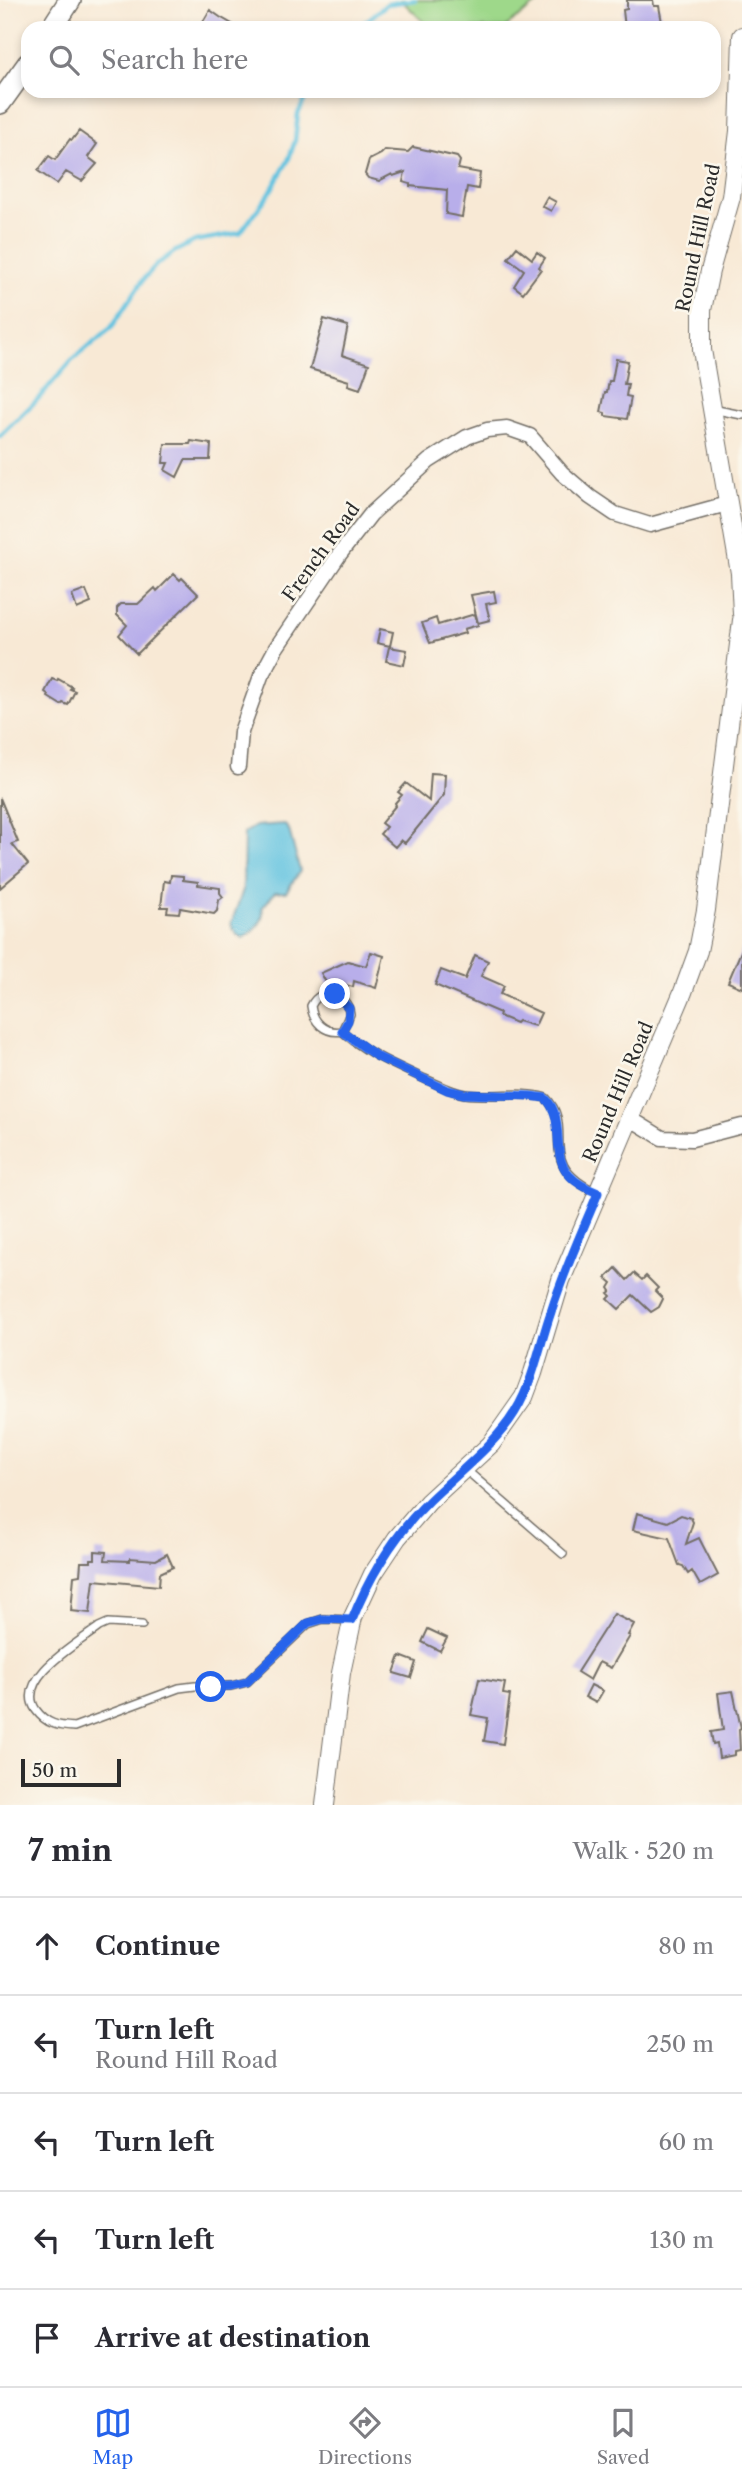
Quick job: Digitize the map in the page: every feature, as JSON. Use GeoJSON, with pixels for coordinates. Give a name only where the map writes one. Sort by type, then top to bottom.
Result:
{"type":"FeatureCollection","features":[{"type":"Feature","properties":{"kind":"main road"},"geometry":{"type":"LineString","coordinates":[[56,21],[70,0]]}},
{"type":"Feature","properties":{"kind":"main road"},"geometry":{"type":"LineString","coordinates":[[0,103],[21,74]]}},
{"type":"Feature","properties":{"kind":"street","name":"Round Hill Road"},"geometry":{"type":"LineString","coordinates":[[742,36],[739,131],[731,197],[702,310],[702,351],[740,573],[742,614]]}},
{"type":"Feature","properties":{"kind":"street","name":"French Road"},"geometry":{"type":"LineString","coordinates":[[238,767],[241,732],[261,676],[276,648],[339,555],[371,514],[429,461],[467,437],[487,429],[507,428],[530,436],[562,473],[590,497],[615,514],[650,526],[727,505]]}},
{"type":"Feature","properties":{"kind":"street","name":"Round Hill Road"},"geometry":{"type":"LineString","coordinates":[[325,1805],[341,1673],[352,1620],[373,1574],[397,1538],[428,1502],[491,1444],[524,1398],[561,1280],[631,1119],[698,951],[706,910],[742,620]]}},
{"type":"Feature","properties":{"kind":"street"},"geometry":{"type":"LineString","coordinates":[[631,1119],[662,1138],[692,1139],[742,1126]]}},
{"type":"Feature","properties":{"kind":"lane"},"geometry":{"type":"LineString","coordinates":[[711,408],[742,415]]}},
{"type":"Feature","properties":{"kind":"lane"},"geometry":{"type":"LineString","coordinates":[[342,1031],[350,1014],[347,1004],[335,994],[327,992],[318,995],[311,1006],[315,1019],[324,1029],[342,1031],[376,1056],[447,1090],[464,1094],[545,1098],[554,1110],[560,1158],[564,1168],[575,1180],[598,1193]]}},
{"type":"Feature","properties":{"kind":"lane"},"geometry":{"type":"LineString","coordinates":[[465,1468],[563,1554]]}},
{"type":"Feature","properties":{"kind":"lane"},"geometry":{"type":"LineString","coordinates":[[142,1625],[108,1623],[47,1666],[32,1686],[30,1696],[35,1709],[56,1726],[74,1727],[179,1688],[231,1686],[247,1682],[308,1623],[323,1619],[352,1620]]}},
{"type":"Feature","properties":{"kind":"green space"},"geometry":{"type":"Polygon","coordinates":[[[401,0],[542,0],[514,21],[423,21],[401,0]]]}},
{"type":"Feature","properties":{"kind":"water"},"geometry":{"type":"Polygon","coordinates":[[[284,824],[289,830],[300,871],[286,892],[275,892],[262,908],[263,913],[258,925],[243,938],[235,932],[231,924],[243,890],[244,833],[256,826],[284,824]]]}},
{"type":"Feature","properties":{"kind":"building"},"geometry":{"type":"Polygon","coordinates":[[[627,0],[653,0],[654,6],[659,6],[662,21],[624,21],[623,10],[627,9],[627,0]]]}},
{"type":"Feature","properties":{"kind":"building"},"geometry":{"type":"Polygon","coordinates":[[[210,10],[227,21],[203,21],[210,10]]]}},
{"type":"Feature","properties":{"kind":"building"},"geometry":{"type":"Polygon","coordinates":[[[79,131],[97,144],[88,157],[97,164],[82,181],[66,172],[57,184],[38,171],[49,156],[55,160],[79,131]]]}},
{"type":"Feature","properties":{"kind":"building"},"geometry":{"type":"Polygon","coordinates":[[[413,147],[457,157],[460,161],[458,169],[480,173],[478,189],[467,187],[462,217],[446,214],[447,190],[410,186],[403,182],[405,172],[393,176],[392,174],[379,181],[368,178],[365,174],[369,160],[385,150],[408,152],[413,147]]]}},
{"type":"Feature","properties":{"kind":"building"},"geometry":{"type":"Polygon","coordinates":[[[547,197],[556,202],[551,211],[542,206],[547,197]]]}},
{"type":"Feature","properties":{"kind":"building"},"geometry":{"type":"Polygon","coordinates":[[[517,247],[532,259],[537,252],[545,258],[539,267],[541,269],[523,293],[514,286],[524,270],[508,258],[517,247]]]}},
{"type":"Feature","properties":{"kind":"building"},"geometry":{"type":"Polygon","coordinates":[[[324,319],[348,326],[342,355],[369,364],[360,389],[348,385],[349,381],[310,369],[324,319]]]}},
{"type":"Feature","properties":{"kind":"building"},"geometry":{"type":"Polygon","coordinates":[[[616,359],[628,361],[624,384],[628,384],[626,396],[631,397],[627,419],[605,416],[605,413],[601,412],[605,392],[609,381],[612,381],[616,359]]]}},
{"type":"Feature","properties":{"kind":"building"},"geometry":{"type":"Polygon","coordinates":[[[191,441],[211,444],[210,460],[185,460],[177,477],[165,470],[168,463],[163,463],[165,444],[190,444],[191,441]]]}},
{"type":"Feature","properties":{"kind":"building"},"geometry":{"type":"Polygon","coordinates":[[[174,574],[198,594],[137,654],[119,635],[127,625],[117,615],[117,608],[121,604],[138,604],[155,588],[157,591],[174,574]]]}},
{"type":"Feature","properties":{"kind":"building"},"geometry":{"type":"Polygon","coordinates":[[[86,590],[91,603],[77,609],[72,595],[86,590]]]}},
{"type":"Feature","properties":{"kind":"building"},"geometry":{"type":"Polygon","coordinates":[[[494,591],[496,602],[486,604],[490,620],[478,623],[471,595],[494,591]]]}},
{"type":"Feature","properties":{"kind":"building"},"geometry":{"type":"Polygon","coordinates":[[[475,614],[478,625],[464,629],[465,633],[430,643],[422,623],[436,618],[438,625],[475,614]]]}},
{"type":"Feature","properties":{"kind":"building"},"geometry":{"type":"Polygon","coordinates":[[[380,629],[393,632],[390,646],[377,643],[380,629]]]}},
{"type":"Feature","properties":{"kind":"building"},"geometry":{"type":"Polygon","coordinates":[[[389,647],[407,650],[404,665],[386,661],[389,647]]]}},
{"type":"Feature","properties":{"kind":"building"},"geometry":{"type":"Polygon","coordinates":[[[52,679],[58,679],[75,691],[68,705],[61,705],[48,697],[45,692],[52,679]]]}},
{"type":"Feature","properties":{"kind":"building"},"geometry":{"type":"Polygon","coordinates":[[[431,773],[445,774],[444,795],[405,843],[401,840],[395,847],[380,834],[386,827],[381,823],[396,805],[402,795],[398,792],[406,783],[429,801],[431,773]]]}},
{"type":"Feature","properties":{"kind":"building"},"geometry":{"type":"Polygon","coordinates":[[[0,798],[18,842],[12,844],[28,864],[0,888],[0,798]]]}},
{"type":"Feature","properties":{"kind":"building"},"geometry":{"type":"Polygon","coordinates":[[[171,875],[183,876],[183,880],[198,882],[198,885],[220,888],[223,897],[219,900],[217,911],[214,914],[180,908],[179,913],[167,912],[168,907],[161,907],[164,881],[170,882],[171,875]]]}},
{"type":"Feature","properties":{"kind":"building"},"geometry":{"type":"Polygon","coordinates":[[[742,949],[742,988],[728,982],[742,949]]]}},
{"type":"Feature","properties":{"kind":"building"},"geometry":{"type":"Polygon","coordinates":[[[371,952],[384,956],[376,988],[354,981],[353,987],[342,984],[329,988],[321,973],[348,961],[366,966],[371,952]]]}},
{"type":"Feature","properties":{"kind":"building"},"geometry":{"type":"Polygon","coordinates":[[[475,955],[488,961],[481,976],[504,986],[500,994],[541,1013],[535,1026],[518,1021],[516,1023],[499,1016],[500,1013],[435,985],[441,970],[465,979],[475,955]]]}},
{"type":"Feature","properties":{"kind":"building"},"geometry":{"type":"Polygon","coordinates":[[[616,1268],[627,1280],[634,1273],[642,1280],[646,1276],[658,1288],[655,1291],[663,1299],[659,1307],[651,1312],[633,1295],[619,1309],[608,1299],[611,1296],[608,1293],[612,1283],[606,1278],[616,1268]]]}},
{"type":"Feature","properties":{"kind":"building"},"geometry":{"type":"Polygon","coordinates":[[[637,1513],[668,1522],[681,1515],[691,1518],[693,1522],[686,1544],[699,1538],[718,1575],[700,1585],[692,1571],[688,1574],[683,1566],[679,1565],[669,1538],[633,1530],[637,1513]]]}},
{"type":"Feature","properties":{"kind":"building"},"geometry":{"type":"Polygon","coordinates":[[[95,1551],[106,1552],[105,1560],[156,1560],[167,1554],[173,1567],[160,1573],[159,1586],[94,1580],[90,1613],[71,1611],[74,1576],[80,1575],[81,1562],[95,1559],[95,1551]]]}},
{"type":"Feature","properties":{"kind":"building"},"geometry":{"type":"Polygon","coordinates":[[[614,1614],[634,1624],[628,1635],[630,1636],[611,1668],[599,1662],[590,1680],[577,1672],[614,1614]]]}},
{"type":"Feature","properties":{"kind":"building"},"geometry":{"type":"Polygon","coordinates":[[[428,1629],[447,1638],[440,1651],[422,1642],[428,1629]]]}},
{"type":"Feature","properties":{"kind":"building"},"geometry":{"type":"Polygon","coordinates":[[[400,1656],[416,1662],[411,1678],[394,1673],[400,1656]]]}},
{"type":"Feature","properties":{"kind":"building"},"geometry":{"type":"Polygon","coordinates":[[[479,1679],[505,1683],[503,1694],[510,1695],[503,1744],[484,1741],[488,1718],[471,1715],[479,1679]]]}},
{"type":"Feature","properties":{"kind":"building"},"geometry":{"type":"Polygon","coordinates":[[[591,1685],[603,1691],[596,1703],[585,1697],[591,1685]]]}},
{"type":"Feature","properties":{"kind":"building"},"geometry":{"type":"Polygon","coordinates":[[[733,1691],[741,1728],[740,1750],[735,1751],[735,1755],[719,1758],[717,1743],[713,1744],[711,1732],[723,1730],[718,1693],[733,1691]]]}},
{"type":"Feature","properties":{"kind":"waterway"},"geometry":{"type":"LineString","coordinates":[[366,21],[387,4],[415,0]]}},
{"type":"Feature","properties":{"kind":"waterway"},"geometry":{"type":"LineString","coordinates":[[0,436],[38,399],[72,360],[111,328],[156,265],[195,241],[240,233],[269,194],[288,161],[295,141],[298,114],[306,98]]}},
{"type":"Feature","properties":{"kind":"route"},"geometry":{"type":"LineString","coordinates":[[211,1687],[247,1682],[308,1623],[323,1619],[352,1620],[373,1574],[397,1538],[428,1502],[491,1444],[510,1420],[524,1398],[561,1280],[598,1193],[569,1176],[564,1168],[560,1158],[556,1117],[551,1103],[545,1098],[464,1094],[447,1090],[391,1064],[354,1042],[342,1031],[348,1021],[349,1008],[335,994]]}}]}
